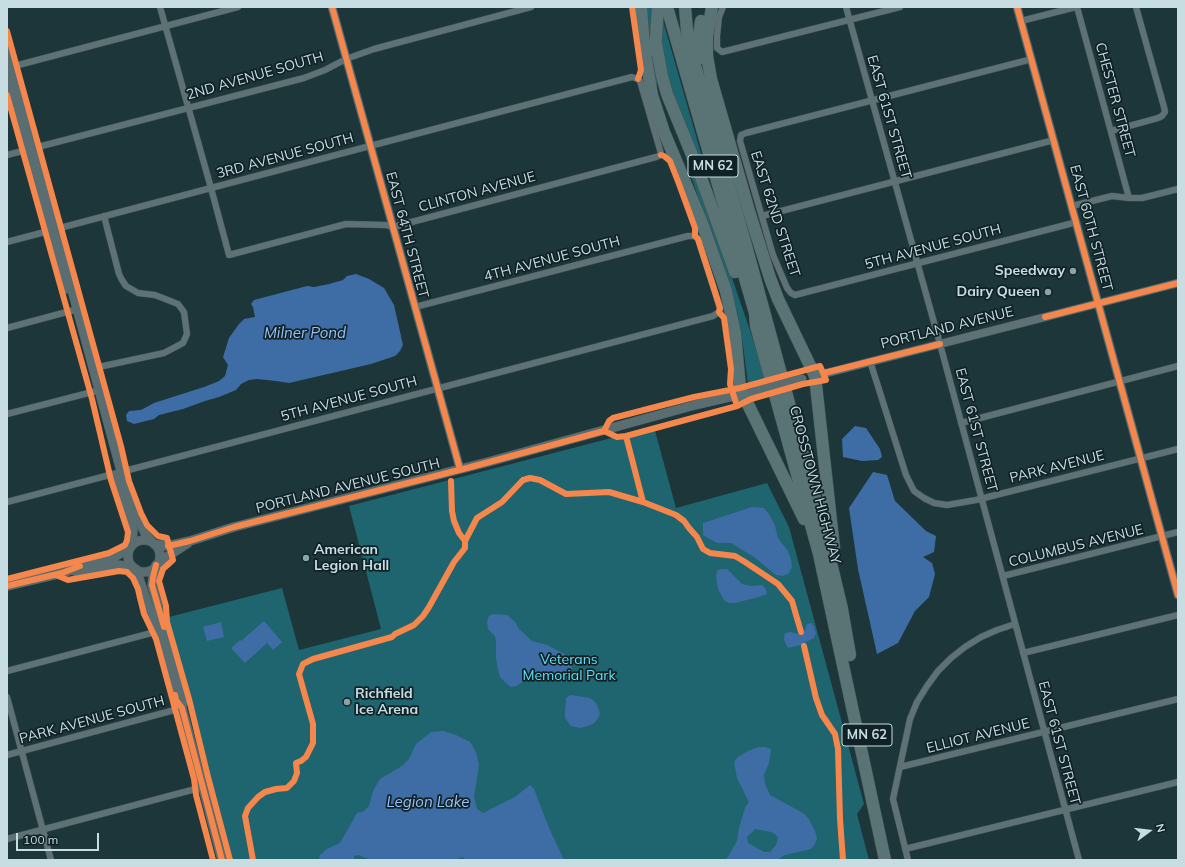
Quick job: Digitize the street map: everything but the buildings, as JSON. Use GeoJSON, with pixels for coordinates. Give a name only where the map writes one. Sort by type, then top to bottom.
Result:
{"type":"FeatureCollection","features":[{"type":"Feature","properties":{"kind":"highway"},"geometry":{"type":"LineString","coordinates":[[641,7],[647,70],[652,95],[664,132],[702,223],[726,291],[735,333],[740,388],[801,512],[819,554]]}},
{"type":"Feature","properties":{"kind":"highway"},"geometry":{"type":"LineString","coordinates":[[658,7],[655,55],[660,92],[700,211],[702,223]]}},
{"type":"Feature","properties":{"kind":"highway","name":"CROSSTOWN HIGHWAY"},"geometry":{"type":"LineString","coordinates":[[667,7],[750,298],[756,326],[819,554],[884,860]]}},
{"type":"Feature","properties":{"kind":"highway","name":"CROSSTOWN HIGHWAY"},"geometry":{"type":"LineString","coordinates":[[685,7],[690,45],[697,72],[819,513],[842,609],[847,641],[893,860]]}},
{"type":"Feature","properties":{"kind":"highway"},"geometry":{"type":"LineString","coordinates":[[697,72],[700,24],[705,7]]}},
{"type":"Feature","properties":{"kind":"highway"},"geometry":{"type":"LineString","coordinates":[[712,7],[707,36],[707,56],[711,79],[748,211],[770,278],[778,299],[815,376],[828,502],[842,609]]}},
{"type":"Feature","properties":{"kind":"highway"},"geometry":{"type":"LineString","coordinates":[[656,43],[667,94],[699,172],[756,326]]}},
{"type":"Feature","properties":{"kind":"main road"},"geometry":{"type":"LineString","coordinates":[[7,50],[9,68],[30,149]]}},
{"type":"Feature","properties":{"kind":"main road"},"geometry":{"type":"LineString","coordinates":[[7,76],[53,229],[119,472],[133,530],[128,558],[134,568],[161,630]]}},
{"type":"Feature","properties":{"kind":"main road"},"geometry":{"type":"LineString","coordinates":[[75,310],[94,368],[97,390]]}},
{"type":"Feature","properties":{"kind":"main road","name":"PORTLAND AVENUE SOUTH"},"geometry":{"type":"LineString","coordinates":[[154,544],[168,546],[190,542],[238,526],[460,470],[695,405],[734,396],[743,396],[815,376]]}},
{"type":"Feature","properties":{"kind":"main road"},"geometry":{"type":"LineString","coordinates":[[119,472],[142,527],[159,553],[152,585],[161,630],[176,700],[182,708],[222,860]]}},
{"type":"Feature","properties":{"kind":"main road"},"geometry":{"type":"LineString","coordinates":[[7,586],[62,573],[116,556],[140,540],[149,541],[154,544]]}},
{"type":"Feature","properties":{"kind":"main road","name":"PORTLAND AVENUE SOUTH"},"geometry":{"type":"LineString","coordinates":[[157,564],[190,542]]}},
{"type":"Feature","properties":{"kind":"main road"},"geometry":{"type":"LineString","coordinates":[[62,573],[118,565],[134,568],[140,571],[149,571],[157,564]]}},
{"type":"Feature","properties":{"kind":"street"},"geometry":{"type":"LineString","coordinates":[[160,7],[211,188]]}},
{"type":"Feature","properties":{"kind":"street"},"geometry":{"type":"LineString","coordinates":[[9,68],[238,7]]}},
{"type":"Feature","properties":{"kind":"street","name":"EAST 64TH STREET"},"geometry":{"type":"LineString","coordinates":[[332,7],[460,470]]}},
{"type":"Feature","properties":{"kind":"street","name":"2ND AVENUE SOUTH"},"geometry":{"type":"LineString","coordinates":[[7,155],[304,78],[374,49],[531,7]]}},
{"type":"Feature","properties":{"kind":"street"},"geometry":{"type":"LineString","coordinates":[[723,7],[719,17],[717,36],[717,48],[722,52],[900,7]]}},
{"type":"Feature","properties":{"kind":"street","name":"EAST 61ST STREET"},"geometry":{"type":"LineString","coordinates":[[846,7],[940,344],[1079,860]]}},
{"type":"Feature","properties":{"kind":"street","name":"EAST 60TH STREET"},"geometry":{"type":"LineString","coordinates":[[1018,7],[1178,594]]}},
{"type":"Feature","properties":{"kind":"street"},"geometry":{"type":"LineString","coordinates":[[1021,21],[1076,7]]}},
{"type":"Feature","properties":{"kind":"street","name":"CHESTER STREET"},"geometry":{"type":"LineString","coordinates":[[1076,7],[1129,198]]}},
{"type":"Feature","properties":{"kind":"street"},"geometry":{"type":"LineString","coordinates":[[1111,131],[1158,118],[1165,112],[1136,7]]}},
{"type":"Feature","properties":{"kind":"street"},"geometry":{"type":"LineString","coordinates":[[872,101],[1032,59]]}},
{"type":"Feature","properties":{"kind":"street","name":"3RD AVENUE SOUTH"},"geometry":{"type":"LineString","coordinates":[[7,242],[632,76],[638,78],[661,155]]}},
{"type":"Feature","properties":{"kind":"street","name":"EAST 62ND STREET"},"geometry":{"type":"LineString","coordinates":[[795,295],[786,288],[773,255],[740,141],[741,135],[872,101]]}},
{"type":"Feature","properties":{"kind":"street"},"geometry":{"type":"LineString","coordinates":[[762,216],[1054,140]]}},
{"type":"Feature","properties":{"kind":"street","name":"CLINTON AVENUE"},"geometry":{"type":"LineString","coordinates":[[211,188],[229,255],[346,224],[386,225],[392,227],[661,155]]}},
{"type":"Feature","properties":{"kind":"street"},"geometry":{"type":"LineString","coordinates":[[1072,206],[1112,196],[1142,198],[1178,189]]}},
{"type":"Feature","properties":{"kind":"street"},"geometry":{"type":"LineString","coordinates":[[94,368],[164,353],[182,343],[187,334],[184,312],[178,304],[155,295],[138,293],[126,286],[119,274],[104,216]]}},
{"type":"Feature","properties":{"kind":"street","name":"5TH AVENUE SOUTH"},"geometry":{"type":"LineString","coordinates":[[795,295],[1077,222]]}},
{"type":"Feature","properties":{"kind":"street","name":"4TH AVENUE SOUTH"},"geometry":{"type":"LineString","coordinates":[[415,307],[688,236],[695,236],[698,239],[715,292],[720,308],[719,312]]}},
{"type":"Feature","properties":{"kind":"street","name":"PORTLAND AVENUE"},"geometry":{"type":"LineString","coordinates":[[815,376],[1178,283]]}},
{"type":"Feature","properties":{"kind":"street"},"geometry":{"type":"LineString","coordinates":[[7,328],[75,310]]}},
{"type":"Feature","properties":{"kind":"street","name":"5TH AVENUE SOUTH"},"geometry":{"type":"LineString","coordinates":[[7,502],[713,316],[719,312]]}},
{"type":"Feature","properties":{"kind":"street","name":"PARK AVENUE"},"geometry":{"type":"LineString","coordinates":[[870,361],[906,475],[914,491],[934,503],[959,504],[982,499],[1178,449]]}},
{"type":"Feature","properties":{"kind":"street"},"geometry":{"type":"LineString","coordinates":[[961,423],[1178,366]]}},
{"type":"Feature","properties":{"kind":"street"},"geometry":{"type":"LineString","coordinates":[[7,414],[97,390]]}},
{"type":"Feature","properties":{"kind":"street","name":"COLUMBUS AVENUE"},"geometry":{"type":"LineString","coordinates":[[1003,576],[1178,532]]}},
{"type":"Feature","properties":{"kind":"street"},"geometry":{"type":"LineString","coordinates":[[1023,653],[1178,615]]}},
{"type":"Feature","properties":{"kind":"street"},"geometry":{"type":"LineString","coordinates":[[908,860],[893,799],[902,755],[913,713],[927,686],[938,671],[951,658],[970,644],[997,630],[1015,624]]}},
{"type":"Feature","properties":{"kind":"street"},"geometry":{"type":"LineString","coordinates":[[7,671],[161,630]]}},
{"type":"Feature","properties":{"kind":"street"},"geometry":{"type":"LineString","coordinates":[[7,697],[51,860]]}},
{"type":"Feature","properties":{"kind":"street","name":"ELLIOT AVENUE"},"geometry":{"type":"LineString","coordinates":[[900,767],[1178,699]]}},
{"type":"Feature","properties":{"kind":"street","name":"PARK AVENUE SOUTH"},"geometry":{"type":"LineString","coordinates":[[7,755],[182,708]]}},
{"type":"Feature","properties":{"kind":"street"},"geometry":{"type":"LineString","coordinates":[[905,849],[1178,782]]}},
{"type":"Feature","properties":{"kind":"street"},"geometry":{"type":"LineString","coordinates":[[7,839],[203,787]]}},
{"type":"Feature","properties":{"kind":"green space"},"geometry":{"type":"Polygon","coordinates":[[[643,7],[659,7],[711,188],[708,189],[681,121],[668,81],[654,84],[664,118],[676,148],[674,149],[664,123],[650,75],[643,7]]]}},
{"type":"Feature","properties":{"kind":"green space"},"geometry":{"type":"Polygon","coordinates":[[[694,175],[730,272],[765,379],[748,384],[737,311],[691,176],[694,175]]]}},
{"type":"Feature","properties":{"kind":"green space","name":"Veterans Memorial Park"},"geometry":{"type":"Polygon","coordinates":[[[654,427],[676,508],[767,483],[789,527],[864,804],[857,814],[869,860],[231,860],[165,618],[282,588],[299,650],[381,629],[349,506],[654,427]]]}},
{"type":"Feature","properties":{"kind":"water","name":"Milner Pond"},"geometry":{"type":"Polygon","coordinates":[[[356,274],[369,279],[384,288],[394,305],[403,345],[395,356],[371,364],[289,383],[257,379],[249,380],[241,384],[236,390],[219,397],[159,415],[154,419],[134,424],[127,421],[126,415],[129,411],[141,410],[154,403],[219,381],[225,376],[228,365],[223,357],[229,338],[244,319],[255,317],[251,304],[254,300],[307,286],[314,287],[329,284],[343,280],[347,276],[356,274]]]}},
{"type":"Feature","properties":{"kind":"water"},"geometry":{"type":"Polygon","coordinates":[[[855,426],[866,428],[880,449],[882,457],[878,460],[862,461],[843,457],[842,439],[855,426]]]}},
{"type":"Feature","properties":{"kind":"water"},"geometry":{"type":"Polygon","coordinates":[[[873,472],[887,475],[895,501],[926,531],[936,536],[934,552],[923,557],[932,563],[935,574],[929,597],[915,611],[898,643],[877,654],[858,569],[849,508],[873,472]]]}},
{"type":"Feature","properties":{"kind":"water"},"geometry":{"type":"Polygon","coordinates":[[[752,507],[764,508],[774,523],[778,538],[788,551],[791,560],[792,567],[789,573],[783,576],[776,575],[754,557],[731,543],[717,543],[703,535],[703,523],[752,507]]]}},
{"type":"Feature","properties":{"kind":"water"},"geometry":{"type":"Polygon","coordinates":[[[727,569],[742,584],[751,586],[762,585],[766,589],[767,594],[735,603],[729,603],[724,600],[718,589],[716,576],[717,571],[727,569]]]}},
{"type":"Feature","properties":{"kind":"water"},"geometry":{"type":"Polygon","coordinates":[[[493,614],[507,615],[532,641],[547,645],[566,655],[572,665],[572,675],[568,680],[542,675],[526,678],[516,686],[511,687],[505,682],[500,677],[498,670],[495,636],[488,629],[487,621],[489,616],[493,614]]]}},
{"type":"Feature","properties":{"kind":"water"},"geometry":{"type":"Polygon","coordinates":[[[264,621],[282,642],[273,650],[267,643],[245,663],[231,648],[264,621]]]}},
{"type":"Feature","properties":{"kind":"water"},"geometry":{"type":"Polygon","coordinates":[[[221,622],[224,637],[207,641],[203,627],[221,622]]]}},
{"type":"Feature","properties":{"kind":"water"},"geometry":{"type":"Polygon","coordinates":[[[812,623],[816,633],[814,638],[800,645],[788,648],[784,640],[785,633],[791,632],[798,634],[804,632],[807,624],[812,623]]]}},
{"type":"Feature","properties":{"kind":"water"},"geometry":{"type":"Polygon","coordinates":[[[571,695],[590,698],[596,703],[600,713],[595,722],[591,725],[580,728],[571,726],[565,718],[565,712],[566,698],[571,695]]]}},
{"type":"Feature","properties":{"kind":"water","name":"Legion Lake"},"geometry":{"type":"Polygon","coordinates":[[[443,731],[456,735],[470,742],[476,752],[479,765],[474,797],[477,809],[483,813],[515,797],[530,785],[534,789],[549,828],[564,860],[465,860],[463,857],[453,860],[372,860],[358,855],[354,856],[354,860],[319,860],[320,855],[327,849],[340,843],[357,813],[364,811],[369,806],[373,791],[380,779],[402,766],[409,759],[416,744],[431,732],[443,731]]]}},
{"type":"Feature","properties":{"kind":"water"},"geometry":{"type":"Polygon","coordinates":[[[758,747],[771,749],[769,763],[764,775],[765,784],[770,795],[803,813],[808,818],[817,838],[811,849],[785,855],[777,860],[726,860],[737,841],[745,808],[749,802],[737,778],[734,762],[738,757],[758,747]],[[755,829],[747,837],[748,843],[764,852],[770,852],[776,845],[778,838],[771,832],[755,829]]]}},
{"type":"Feature","properties":{"kind":"cycle path"},"geometry":{"type":"LineString","coordinates":[[332,7],[460,469]]}},
{"type":"Feature","properties":{"kind":"cycle path"},"geometry":{"type":"LineString","coordinates":[[632,7],[641,70],[638,79]]}},
{"type":"Feature","properties":{"kind":"cycle path"},"geometry":{"type":"LineString","coordinates":[[1017,7],[1178,595]]}},
{"type":"Feature","properties":{"kind":"cycle path"},"geometry":{"type":"LineString","coordinates":[[7,31],[121,446],[129,481],[147,525],[158,536],[167,538],[173,560],[163,569],[159,581],[166,606],[167,622],[189,699],[230,860]]}},
{"type":"Feature","properties":{"kind":"cycle path"},"geometry":{"type":"LineString","coordinates":[[7,95],[92,399],[111,480],[128,532],[125,545],[109,553],[7,579]]}},
{"type":"Feature","properties":{"kind":"cycle path"},"geometry":{"type":"LineString","coordinates":[[661,155],[670,161],[679,184],[695,228],[695,236],[698,239],[715,292],[720,308],[719,312],[724,318],[731,369],[730,384],[737,406]]}},
{"type":"Feature","properties":{"kind":"cycle path"},"geometry":{"type":"LineString","coordinates":[[1045,317],[1178,283]]}},
{"type":"Feature","properties":{"kind":"cycle path"},"geometry":{"type":"LineString","coordinates":[[824,373],[940,344]]}},
{"type":"Feature","properties":{"kind":"cycle path"},"geometry":{"type":"LineString","coordinates":[[820,366],[826,380],[803,384],[751,399],[737,406],[626,436],[617,437],[604,431],[609,421],[613,418],[694,397],[740,388],[820,366]]}},
{"type":"Feature","properties":{"kind":"cycle path"},"geometry":{"type":"LineString","coordinates":[[168,546],[190,541],[234,527],[467,468],[604,431]]}},
{"type":"Feature","properties":{"kind":"cycle path"},"geometry":{"type":"LineString","coordinates":[[626,436],[643,502]]}},
{"type":"Feature","properties":{"kind":"cycle path"},"geometry":{"type":"LineString","coordinates":[[253,860],[245,816],[248,808],[265,792],[287,788],[294,781],[297,773],[296,763],[306,757],[313,743],[313,724],[299,674],[303,664],[313,659],[392,637],[414,625],[429,607],[454,562],[465,548],[465,541],[477,518],[502,502],[523,480],[530,478],[540,480],[566,494],[609,492],[643,502],[676,515],[684,521],[697,537],[703,549],[710,553],[735,556],[778,584],[792,601],[801,632]]}},
{"type":"Feature","properties":{"kind":"cycle path"},"geometry":{"type":"LineString","coordinates":[[451,481],[452,511],[454,521],[459,533],[465,541]]}},
{"type":"Feature","properties":{"kind":"cycle path"},"geometry":{"type":"LineString","coordinates":[[156,565],[152,585],[164,627]]}},
{"type":"Feature","properties":{"kind":"cycle path"},"geometry":{"type":"LineString","coordinates":[[7,586],[62,573],[80,566]]}},
{"type":"Feature","properties":{"kind":"cycle path"},"geometry":{"type":"LineString","coordinates":[[56,575],[68,580],[119,571],[127,572],[133,578],[138,589],[144,614],[156,639],[194,779],[196,795],[213,860]]}},
{"type":"Feature","properties":{"kind":"cycle path"},"geometry":{"type":"LineString","coordinates":[[804,646],[816,698],[822,715],[835,734],[838,749],[843,860]]}},
{"type":"Feature","properties":{"kind":"cycle path"},"geometry":{"type":"LineString","coordinates":[[175,695],[176,700],[182,708],[222,860]]}},
{"type":"Feature","properties":{"kind":"place","name":"Speedway"},"geometry":{"type":"Point","coordinates":[1073,271]}},
{"type":"Feature","properties":{"kind":"place","name":"Dairy Queen"},"geometry":{"type":"Point","coordinates":[1048,292]}},
{"type":"Feature","properties":{"kind":"place","name":"American Legion Hall"},"geometry":{"type":"Point","coordinates":[306,558]}},
{"type":"Feature","properties":{"kind":"place","name":"Richfield Ice Arena"},"geometry":{"type":"Point","coordinates":[347,702]}}]}
